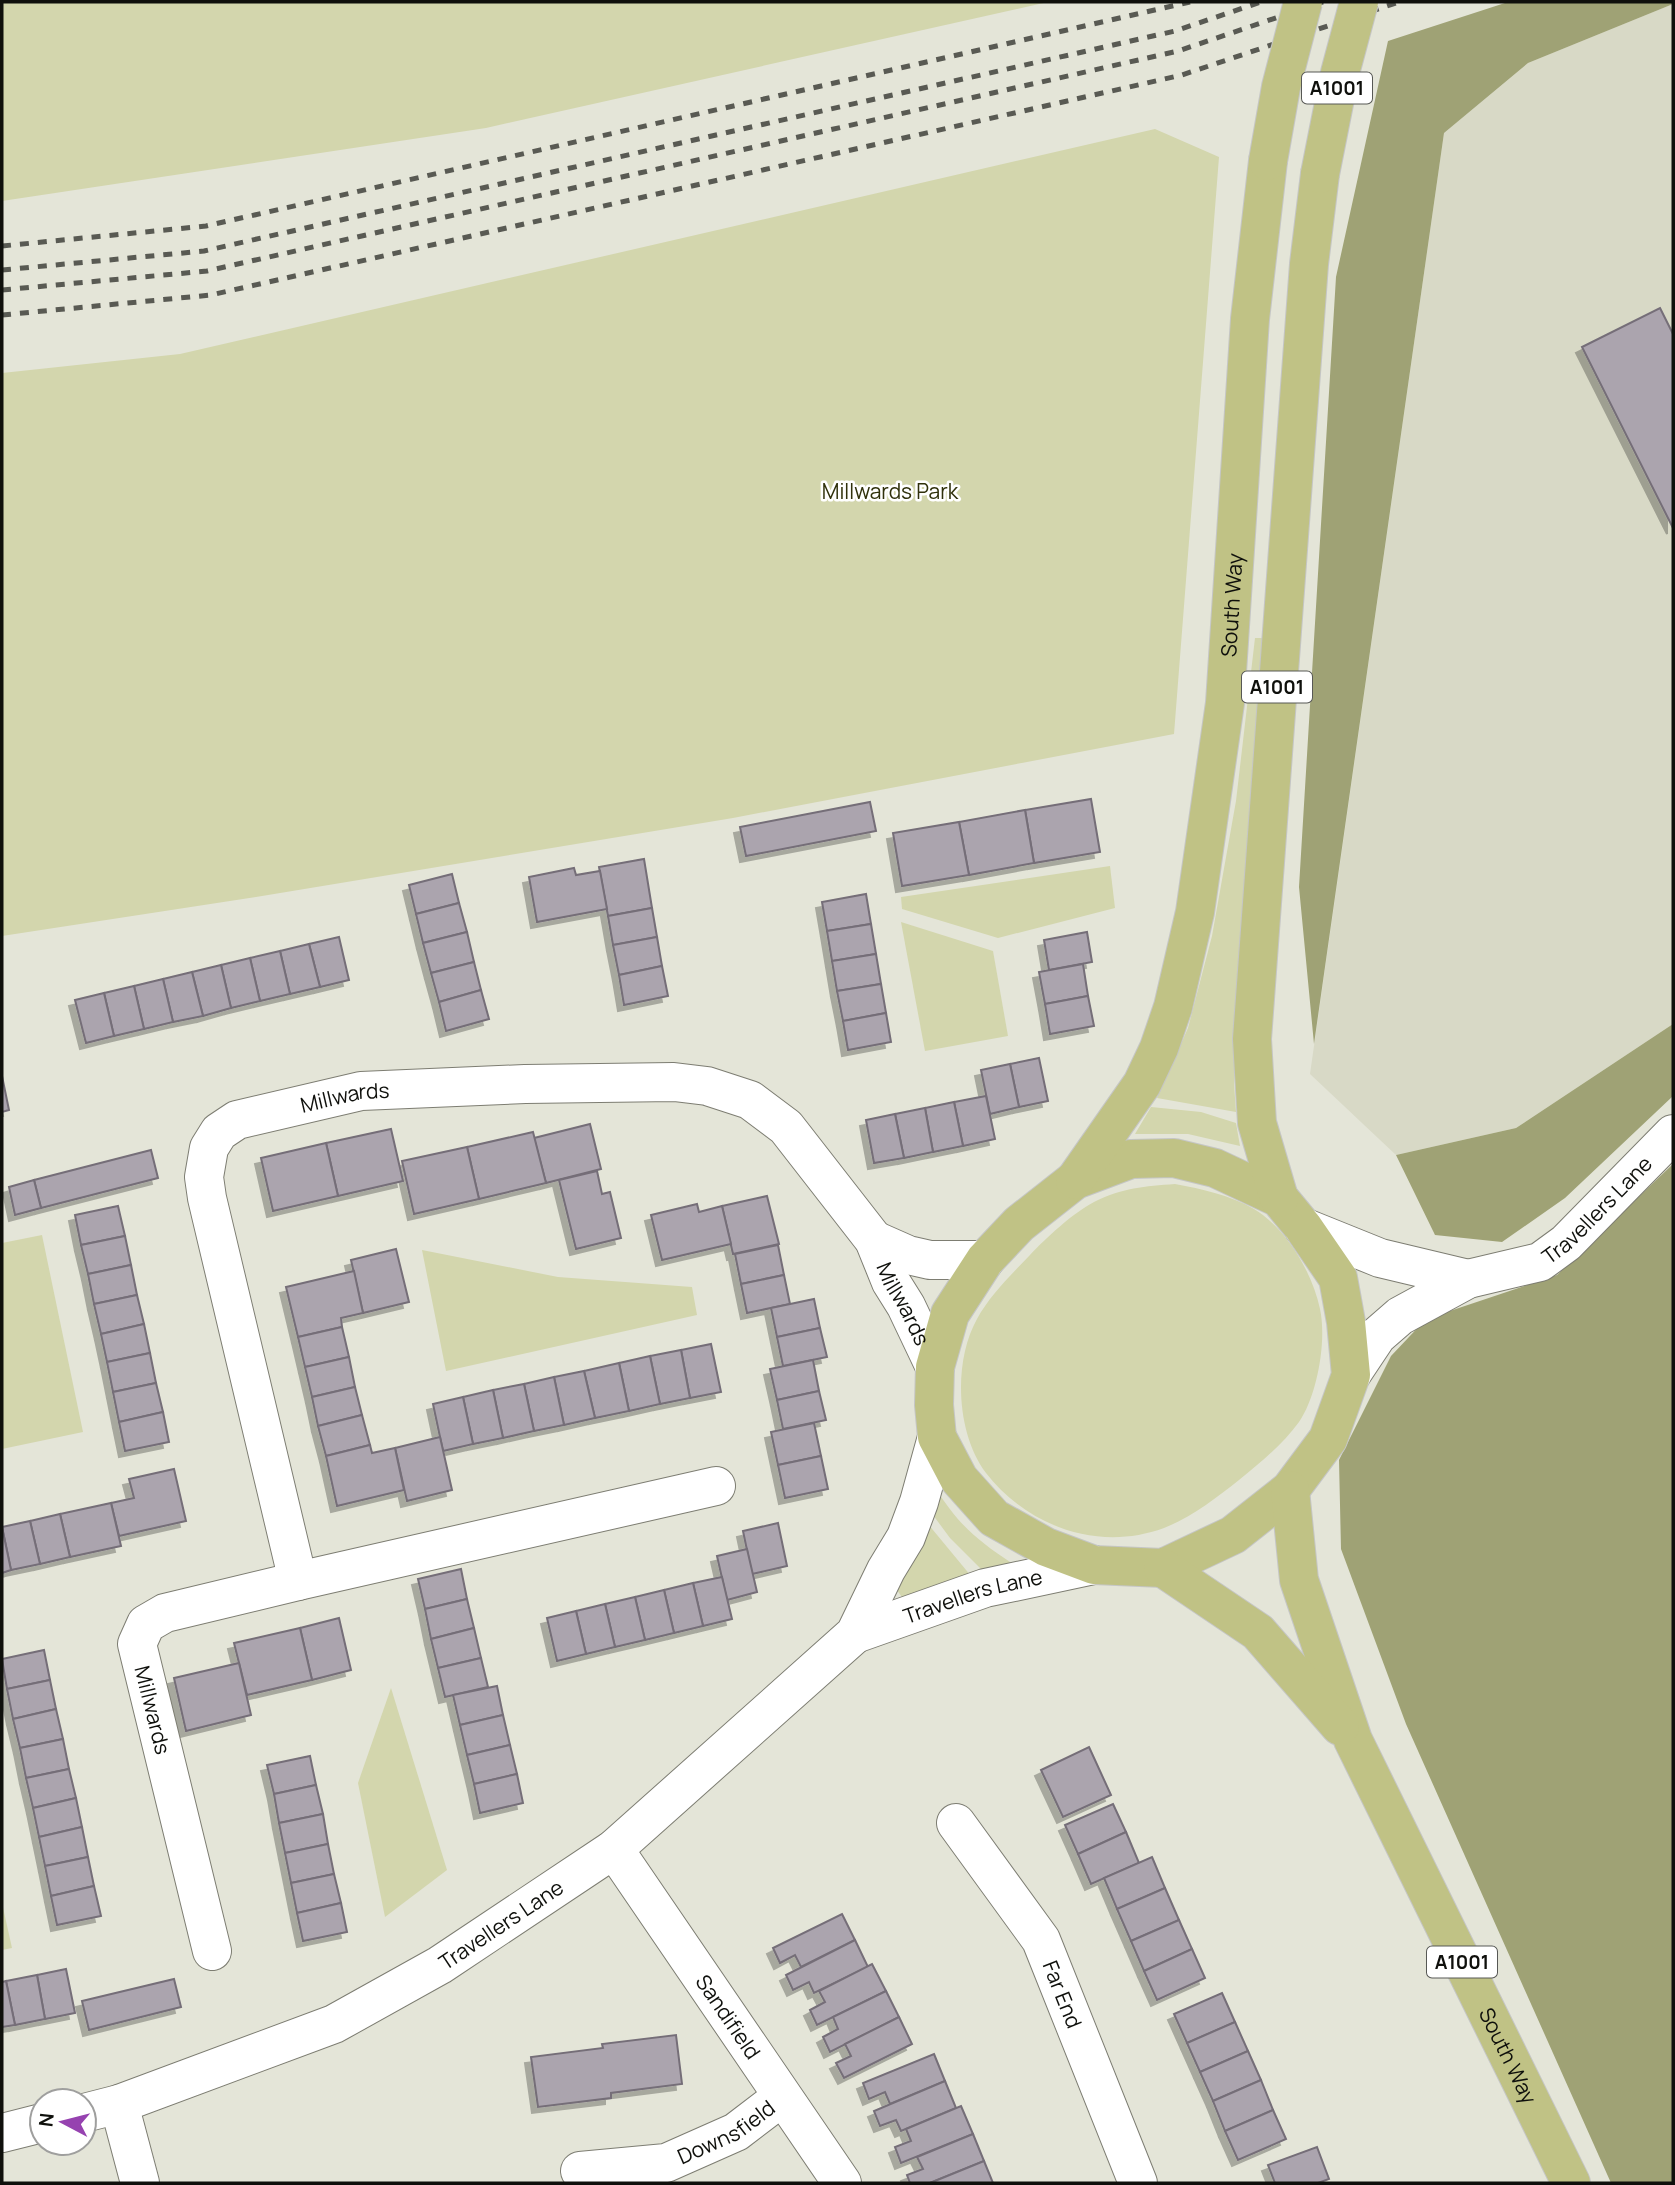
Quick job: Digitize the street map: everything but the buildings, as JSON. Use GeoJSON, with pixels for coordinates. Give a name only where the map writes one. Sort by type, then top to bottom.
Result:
{"type":"FeatureCollection","features":[{"type":"Feature","properties":{"kind":"main road","name":"South Way"},"geometry":{"type":"LineString","coordinates":[[1075,1180],[1142,1084],[1159,1048],[1173,1007],[1195,912],[1225,704],[1250,319],[1268,161],[1281,87],[1303,2]]}},
{"type":"Feature","properties":{"kind":"main road","name":"A1001"},"geometry":{"type":"LineString","coordinates":[[1279,1198],[1257,1122],[1252,1039],[1309,264],[1320,174],[1340,73],[1359,2]]}},
{"type":"Feature","properties":{"kind":"main road"},"geometry":{"type":"LineString","coordinates":[[1174,1158],[1216,1168],[1279,1198],[1303,1227],[1338,1278],[1351,1375],[1328,1439],[1290,1490],[1233,1535],[1163,1568],[1094,1565],[1046,1547],[994,1518],[960,1479],[937,1437],[935,1367],[950,1314],[985,1260],[1019,1223],[1075,1180],[1131,1159],[1174,1158]]}},
{"type":"Feature","properties":{"kind":"main road","name":"South Way"},"geometry":{"type":"LineString","coordinates":[[1290,1490],[1298,1580],[1353,1741],[1572,2183]]}},
{"type":"Feature","properties":{"kind":"main road","name":"South Way"},"geometry":{"type":"LineString","coordinates":[[1163,1568],[1258,1632],[1353,1741]]}},
{"type":"Feature","properties":{"kind":"street","name":"Millwards"},"geometry":{"type":"LineString","coordinates":[[298,1581],[204,1177],[209,1148],[219,1132],[237,1120],[360,1091],[525,1084],[674,1082],[706,1086],[750,1100],[786,1127],[873,1240],[891,1282],[906,1306],[935,1367]]}},
{"type":"Feature","properties":{"kind":"street","name":"Travellers Lane"},"geometry":{"type":"LineString","coordinates":[[1351,1375],[1377,1336],[1400,1316],[1468,1279],[1540,1262],[1566,1243],[1673,1134]]}},
{"type":"Feature","properties":{"kind":"street","name":"Travellers Lane"},"geometry":{"type":"LineString","coordinates":[[1303,1227],[1380,1258],[1468,1279]]}},
{"type":"Feature","properties":{"kind":"street","name":"Millwards"},"geometry":{"type":"LineString","coordinates":[[873,1240],[908,1255],[930,1260],[985,1260]]}},
{"type":"Feature","properties":{"kind":"street","name":"Travellers Lane"},"geometry":{"type":"LineString","coordinates":[[855,1634],[886,1570],[906,1537],[937,1437]]}},
{"type":"Feature","properties":{"kind":"street","name":"Millwards"},"geometry":{"type":"LineString","coordinates":[[212,1951],[137,1644],[146,1624],[165,1613],[716,1486]]}},
{"type":"Feature","properties":{"kind":"street","name":"Travellers Lane"},"geometry":{"type":"LineString","coordinates":[[101,2108],[334,2024],[440,1965],[614,1849],[855,1634],[985,1588],[1094,1565]]}},
{"type":"Feature","properties":{"kind":"street","name":"Far End"},"geometry":{"type":"LineString","coordinates":[[957,1823],[1041,1940],[1138,2183]]}},
{"type":"Feature","properties":{"kind":"street","name":"Sandifield"},"geometry":{"type":"LineString","coordinates":[[614,1849],[842,2183]]}},
{"type":"Feature","properties":{"kind":"street","name":"Downsfield"},"geometry":{"type":"LineString","coordinates":[[580,2171],[667,2173],[736,2132],[782,2097]]}},
{"type":"Feature","properties":{"kind":"street"},"geometry":{"type":"LineString","coordinates":[[101,2108],[139,2183]]}},
{"type":"Feature","properties":{"kind":"street"},"geometry":{"type":"LineString","coordinates":[[2,2133],[28,2126]]}},
{"type":"Feature","properties":{"kind":"shaded area"},"geometry":{"type":"Polygon","coordinates":[[[1673,4],[1673,1024],[1516,1128],[1396,1155],[1310,1074],[1444,133],[1528,63],[1673,4]]]}},
{"type":"Feature","properties":{"kind":"green space"},"geometry":{"type":"Polygon","coordinates":[[[2,2],[1048,2],[486,128],[2,201],[2,2]]]}},
{"type":"Feature","properties":{"kind":"green space"},"geometry":{"type":"Polygon","coordinates":[[[1508,2],[1673,4],[1528,63],[1444,133],[1314,1044],[1299,887],[1336,277],[1388,41],[1508,2]]]}},
{"type":"Feature","properties":{"kind":"green space","name":"Millwards Park"},"geometry":{"type":"Polygon","coordinates":[[[1155,129],[1219,157],[1174,734],[733,818],[2,936],[2,373],[180,354],[1155,129]]]}},
{"type":"Feature","properties":{"kind":"green space"},"geometry":{"type":"Polygon","coordinates":[[[1255,638],[1263,638],[1234,1084],[1236,1112],[1157,1098],[1188,1028],[1212,936],[1236,801],[1255,638]]]}},
{"type":"Feature","properties":{"kind":"green space"},"geometry":{"type":"Polygon","coordinates":[[[1110,866],[1115,908],[998,938],[902,909],[901,897],[1110,866]]]}},
{"type":"Feature","properties":{"kind":"green space"},"geometry":{"type":"Polygon","coordinates":[[[901,922],[993,951],[1008,1036],[925,1051],[901,922]]]}},
{"type":"Feature","properties":{"kind":"green space"},"geometry":{"type":"Polygon","coordinates":[[[1673,1024],[1673,1096],[1565,1198],[1502,1242],[1435,1235],[1396,1155],[1516,1128],[1673,1024]]]}},
{"type":"Feature","properties":{"kind":"green space"},"geometry":{"type":"Polygon","coordinates":[[[1151,1107],[1201,1112],[1236,1123],[1240,1146],[1188,1134],[1135,1134],[1151,1107]]]}},
{"type":"Feature","properties":{"kind":"green space"},"geometry":{"type":"Polygon","coordinates":[[[1673,1164],[1673,2183],[1611,2183],[1406,1724],[1341,1549],[1339,1460],[1391,1356],[1426,1319],[1557,1275],[1673,1164]]]}},
{"type":"Feature","properties":{"kind":"green space"},"geometry":{"type":"Polygon","coordinates":[[[1175,1184],[1226,1196],[1254,1209],[1277,1228],[1296,1253],[1311,1281],[1322,1322],[1319,1368],[1311,1398],[1299,1422],[1271,1453],[1222,1494],[1184,1518],[1164,1528],[1139,1535],[1115,1537],[1066,1530],[1022,1508],[1003,1492],[976,1457],[964,1418],[961,1397],[961,1376],[969,1336],[982,1310],[1001,1286],[1044,1241],[1078,1212],[1104,1197],[1124,1191],[1175,1184]]]}},
{"type":"Feature","properties":{"kind":"green space"},"geometry":{"type":"Polygon","coordinates":[[[42,1235],[83,1432],[2,1449],[2,1243],[42,1235]]]}},
{"type":"Feature","properties":{"kind":"green space"},"geometry":{"type":"Polygon","coordinates":[[[422,1250],[558,1277],[692,1287],[697,1315],[446,1371],[422,1250]]]}},
{"type":"Feature","properties":{"kind":"green space"},"geometry":{"type":"Polygon","coordinates":[[[937,1491],[970,1532],[1013,1564],[984,1572],[950,1538],[933,1515],[937,1491]]]}},
{"type":"Feature","properties":{"kind":"green space"},"geometry":{"type":"Polygon","coordinates":[[[928,1524],[971,1576],[907,1604],[894,1586],[928,1524]]]}},
{"type":"Feature","properties":{"kind":"green space"},"geometry":{"type":"Polygon","coordinates":[[[391,1688],[447,1870],[385,1917],[358,1783],[391,1688]]]}},
{"type":"Feature","properties":{"kind":"green space"},"geometry":{"type":"Polygon","coordinates":[[[2,1903],[12,1948],[2,1950],[2,1903]]]}},
{"type":"Feature","properties":{"kind":"railway"},"geometry":{"type":"LineString","coordinates":[[2,246],[206,226],[1190,2]]}},
{"type":"Feature","properties":{"kind":"railway"},"geometry":{"type":"LineString","coordinates":[[2,270],[204,251],[1175,31],[1261,2]]}},
{"type":"Feature","properties":{"kind":"railway"},"geometry":{"type":"LineString","coordinates":[[2,290],[207,271],[1178,51],[1323,2]]}},
{"type":"Feature","properties":{"kind":"railway"},"geometry":{"type":"LineString","coordinates":[[2,315],[211,295],[1182,75],[1399,2]]}}]}
